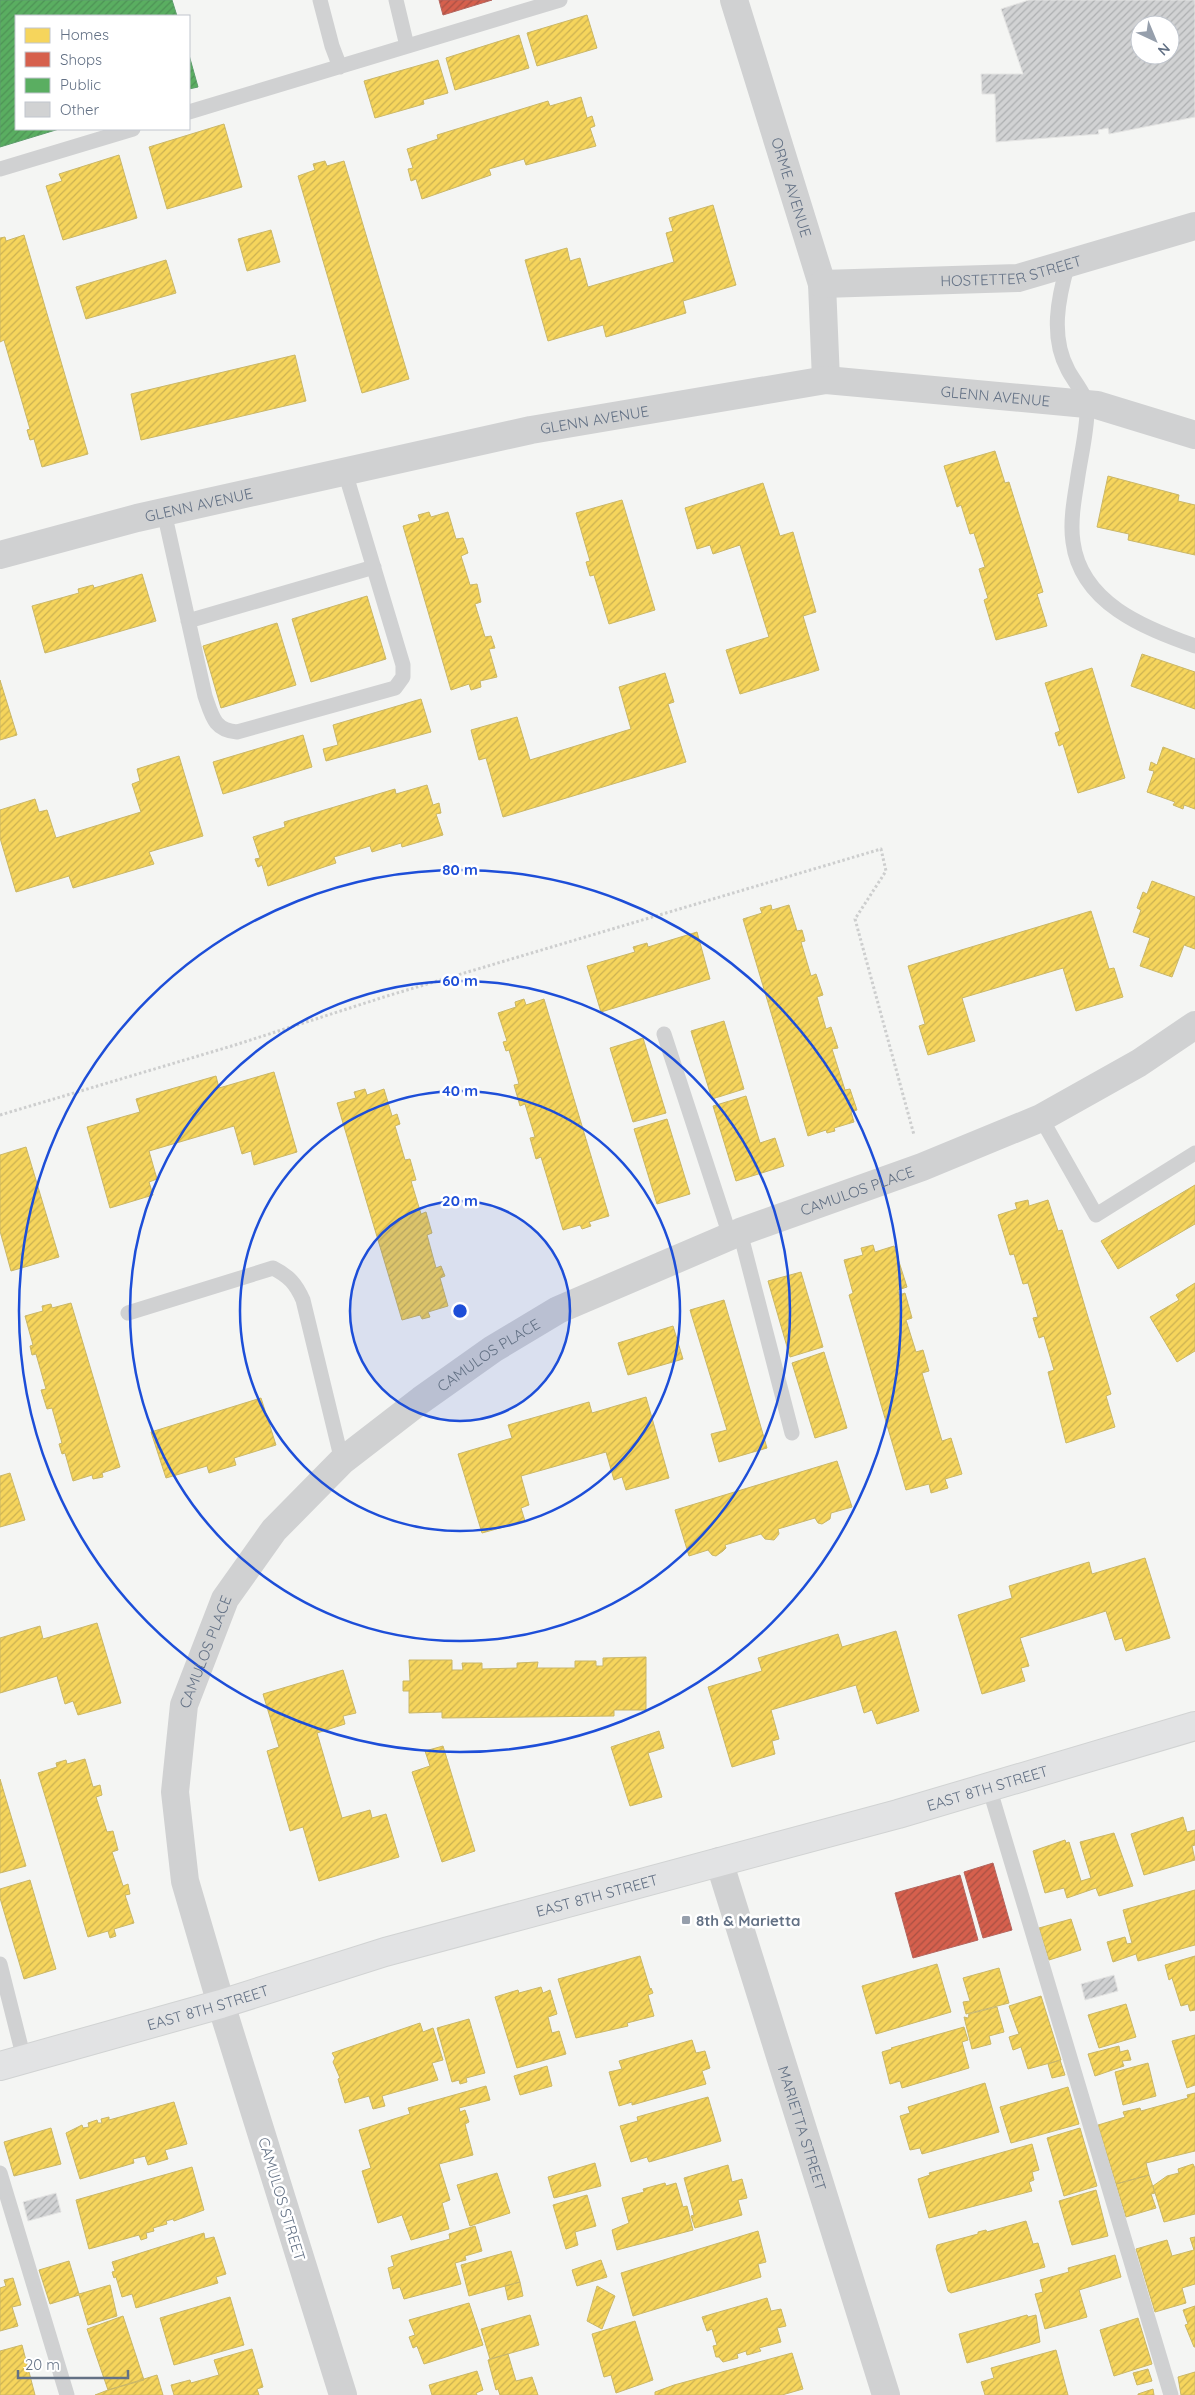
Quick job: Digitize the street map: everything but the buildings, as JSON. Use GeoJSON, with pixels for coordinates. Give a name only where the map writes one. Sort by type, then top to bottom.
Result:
{"type":"FeatureCollection","features":[{"type":"Feature","properties":{"kind":"main road","name":"EAST 8TH STREET"},"geometry":{"type":"LineString","coordinates":[[12,2063],[221,2004],[385,1952],[898,1814],[1195,1726]]}},
{"type":"Feature","properties":{"kind":"street","name":"ORME AVENUE"},"geometry":{"type":"LineString","coordinates":[[734,0],[822,284],[826,380]]}},
{"type":"Feature","properties":{"kind":"street","name":"HOSTETTER STREET"},"geometry":{"type":"LineString","coordinates":[[822,284],[1018,278],[1195,226]]}},
{"type":"Feature","properties":{"kind":"street","name":"GLENN AVENUE"},"geometry":{"type":"LineString","coordinates":[[0,555],[164,512],[531,430],[826,380],[1097,406],[1195,435]]}},
{"type":"Feature","properties":{"kind":"street","name":"CAMULOS PLACE"},"geometry":{"type":"LineString","coordinates":[[221,2004],[185,1881],[175,1792],[184,1705],[225,1599],[274,1530],[342,1461],[421,1400],[493,1349],[558,1310],[735,1234],[922,1167],[1041,1118],[1139,1063],[1195,1025]]}},
{"type":"Feature","properties":{"kind":"street","name":"MARIETTA STREET"},"geometry":{"type":"LineString","coordinates":[[719,1861],[886,2395]]}},
{"type":"Feature","properties":{"kind":"street","name":"CAMULOS STREET"},"geometry":{"type":"LineString","coordinates":[[221,2004],[343,2395]]}},
{"type":"Feature","properties":{"kind":"lane"},"geometry":{"type":"LineString","coordinates":[[320,0],[332,46],[340,67]]}},
{"type":"Feature","properties":{"kind":"lane"},"geometry":{"type":"LineString","coordinates":[[396,0],[407,46]]}},
{"type":"Feature","properties":{"kind":"lane"},"geometry":{"type":"LineString","coordinates":[[190,112],[560,0]]}},
{"type":"Feature","properties":{"kind":"lane"},"geometry":{"type":"LineString","coordinates":[[0,169],[130,130]]}},
{"type":"Feature","properties":{"kind":"lane"},"geometry":{"type":"LineString","coordinates":[[1068,264],[1058,296],[1058,339],[1066,368],[1087,405],[1075,495],[1073,541],[1081,571],[1099,596],[1127,618],[1195,646]]}},
{"type":"Feature","properties":{"kind":"lane"},"geometry":{"type":"LineString","coordinates":[[164,512],[205,696],[214,721],[225,731],[237,732],[395,688],[403,677],[403,665],[345,472]]}},
{"type":"Feature","properties":{"kind":"lane"},"geometry":{"type":"LineString","coordinates":[[188,621],[374,566]]}},
{"type":"Feature","properties":{"kind":"lane"},"geometry":{"type":"LineString","coordinates":[[664,1034],[735,1234],[792,1434]]}},
{"type":"Feature","properties":{"kind":"lane"},"geometry":{"type":"LineString","coordinates":[[1041,1118],[1096,1215],[1195,1153]]}},
{"type":"Feature","properties":{"kind":"lane"},"geometry":{"type":"LineString","coordinates":[[128,1314],[273,1268],[287,1275],[297,1286],[303,1300],[342,1461]]}},
{"type":"Feature","properties":{"kind":"lane"},"geometry":{"type":"LineString","coordinates":[[989,1787],[1172,2395]]}},
{"type":"Feature","properties":{"kind":"lane"},"geometry":{"type":"LineString","coordinates":[[0,1964],[12,2063]]}},
{"type":"Feature","properties":{"kind":"lane"},"geometry":{"type":"LineString","coordinates":[[0,2173],[67,2395]]}},
{"type":"Feature","properties":{"kind":"path"},"geometry":{"type":"LineString","coordinates":[[0,1115],[235,1045],[387,996],[881,849],[886,871],[855,919],[922,1167]]}},
{"type":"Feature","properties":{"kind":"place","name":"8th & Marietta"},"geometry":{"type":"Point","coordinates":[686,1920]}}]}
